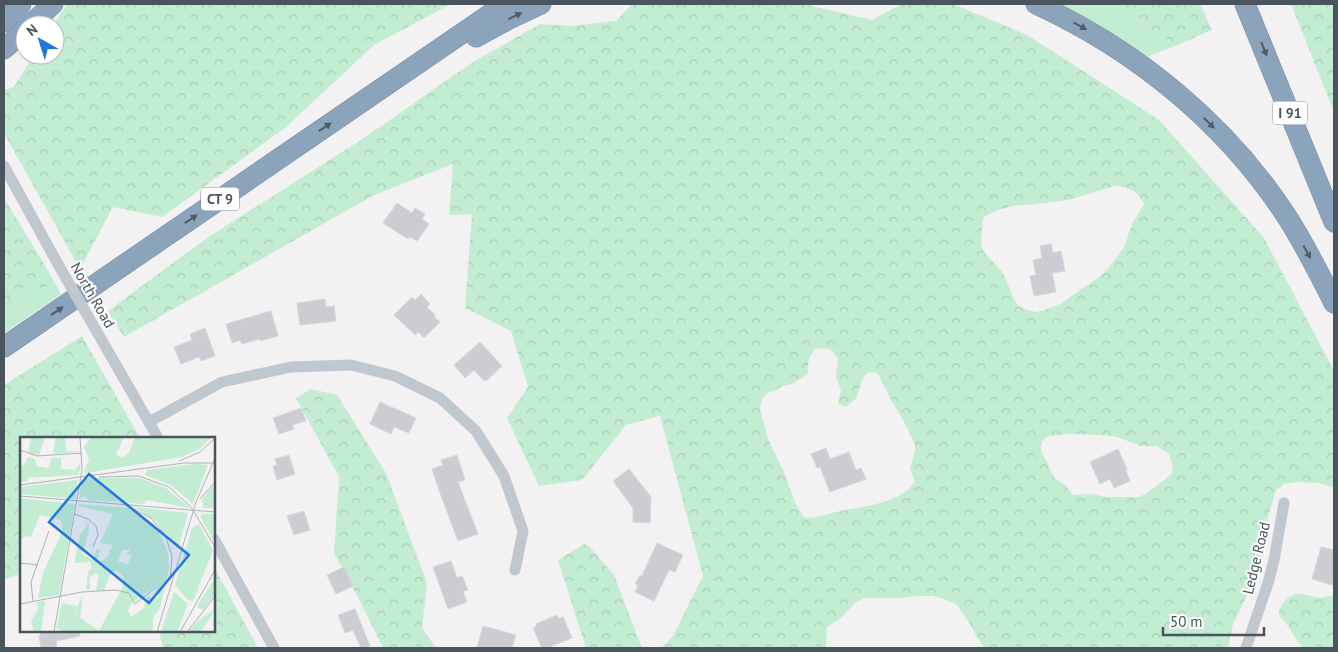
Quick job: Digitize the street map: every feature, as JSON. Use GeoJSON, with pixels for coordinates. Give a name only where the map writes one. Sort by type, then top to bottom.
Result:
{"type":"FeatureCollection","features":[{"type":"Feature","properties":{"kind":"highway"},"geometry":{"type":"LineString","coordinates":[[4,22],[21,4]]}},
{"type":"Feature","properties":{"kind":"highway"},"geometry":{"type":"LineString","coordinates":[[41,15],[53,4]]}},
{"type":"Feature","properties":{"kind":"highway","name":"CT 9"},"geometry":{"type":"LineString","coordinates":[[4,347],[505,4]]}},
{"type":"Feature","properties":{"kind":"highway"},"geometry":{"type":"LineString","coordinates":[[424,60],[470,40],[541,4]]}},
{"type":"Feature","properties":{"kind":"highway"},"geometry":{"type":"LineString","coordinates":[[1036,4],[1084,28],[1130,57],[1165,83],[1212,126],[1241,156],[1278,204],[1334,303]]}},
{"type":"Feature","properties":{"kind":"highway","name":"I 91"},"geometry":{"type":"LineString","coordinates":[[1245,4],[1334,222]]}},
{"type":"Feature","properties":{"kind":"highway"},"geometry":{"type":"LineString","coordinates":[[4,49],[15,39]]}},
{"type":"Feature","properties":{"kind":"street","name":"North Road"},"geometry":{"type":"LineString","coordinates":[[4,166],[157,437]]}},
{"type":"Feature","properties":{"kind":"street"},"geometry":{"type":"LineString","coordinates":[[149,422],[222,382],[291,367],[351,365],[394,376],[440,398],[476,431],[481,438],[504,476],[522,531],[515,570]]}},
{"type":"Feature","properties":{"kind":"street","name":"Ledge Road"},"geometry":{"type":"LineString","coordinates":[[1246,648],[1274,560],[1284,503]]}},
{"type":"Feature","properties":{"kind":"street"},"geometry":{"type":"LineString","coordinates":[[215,541],[274,648]]}},
{"type":"Feature","properties":{"kind":"green space"},"geometry":{"type":"Polygon","coordinates":[[[67,4],[451,4],[374,45],[285,128],[162,217],[113,207],[80,269],[4,133],[4,90],[14,87],[28,65],[65,65],[65,15],[60,15],[67,4]]]}},
{"type":"Feature","properties":{"kind":"green space"},"geometry":{"type":"Polygon","coordinates":[[[632,4],[804,4],[872,20],[902,4],[953,4],[1029,36],[1159,120],[1264,238],[1334,371],[1334,488],[1320,483],[1298,482],[1284,484],[1276,490],[1263,539],[1259,571],[1233,624],[1228,648],[984,648],[957,605],[933,596],[918,596],[864,598],[855,603],[841,618],[827,627],[826,648],[661,648],[673,636],[703,576],[660,416],[626,425],[582,480],[539,486],[507,418],[528,387],[511,331],[465,308],[472,214],[449,215],[453,164],[374,195],[124,337],[108,311],[207,238],[364,138],[473,62],[540,24],[572,26],[616,21],[632,4]],[[1115,186],[1068,200],[1012,206],[998,210],[983,218],[981,245],[984,252],[1003,273],[1019,306],[1036,312],[1060,304],[1108,269],[1124,247],[1132,224],[1144,204],[1132,190],[1115,186]],[[816,348],[809,360],[808,374],[792,384],[782,386],[768,393],[762,398],[760,409],[768,439],[803,517],[812,518],[868,506],[890,500],[909,489],[915,481],[910,468],[915,445],[878,374],[868,373],[862,379],[856,398],[846,407],[838,403],[841,391],[836,377],[838,359],[832,351],[827,349],[816,348]],[[1066,434],[1048,437],[1040,447],[1053,475],[1073,495],[1092,494],[1107,497],[1139,497],[1172,473],[1173,468],[1169,454],[1156,446],[1141,446],[1117,437],[1104,435],[1066,434]]]}},
{"type":"Feature","properties":{"kind":"green space"},"geometry":{"type":"Polygon","coordinates":[[[1055,4],[1116,4],[1175,46],[1144,58],[1055,4]]]}},
{"type":"Feature","properties":{"kind":"green space"},"geometry":{"type":"Polygon","coordinates":[[[1116,4],[1200,4],[1212,30],[1175,46],[1116,4]]]}},
{"type":"Feature","properties":{"kind":"green space"},"geometry":{"type":"Polygon","coordinates":[[[1291,4],[1334,4],[1334,112],[1291,4]]]}},
{"type":"Feature","properties":{"kind":"green space"},"geometry":{"type":"Polygon","coordinates":[[[4,198],[47,269],[48,286],[4,309],[4,198]]]}},
{"type":"Feature","properties":{"kind":"green space"},"geometry":{"type":"Polygon","coordinates":[[[47,269],[61,294],[4,333],[4,309],[47,286],[47,269]]]}},
{"type":"Feature","properties":{"kind":"green space"},"geometry":{"type":"Polygon","coordinates":[[[82,336],[139,437],[20,437],[20,574],[4,580],[4,385],[82,336]]]}},
{"type":"Feature","properties":{"kind":"green space"},"geometry":{"type":"Polygon","coordinates":[[[311,389],[337,395],[386,473],[427,583],[422,628],[436,648],[383,648],[334,553],[339,477],[296,398],[311,389]]]}},
{"type":"Feature","properties":{"kind":"green space"},"geometry":{"type":"Polygon","coordinates":[[[586,543],[614,575],[642,648],[586,648],[558,560],[586,543]]]}},
{"type":"Feature","properties":{"kind":"green space"},"geometry":{"type":"Polygon","coordinates":[[[215,569],[258,648],[163,648],[159,632],[215,632],[215,569]]]}},
{"type":"Feature","properties":{"kind":"green space"},"geometry":{"type":"Polygon","coordinates":[[[1295,594],[1320,598],[1334,595],[1334,648],[1303,648],[1297,640],[1279,615],[1280,608],[1284,602],[1295,594]]]}},
{"type":"Feature","properties":{"kind":"building"},"geometry":{"type":"Polygon","coordinates":[[[397,203],[412,213],[415,208],[425,214],[422,219],[429,224],[417,241],[410,237],[408,239],[383,223],[397,203]]]}},
{"type":"Feature","properties":{"kind":"building"},"geometry":{"type":"Polygon","coordinates":[[[1051,244],[1053,253],[1061,251],[1065,271],[1052,273],[1056,292],[1034,296],[1030,276],[1036,275],[1033,260],[1042,258],[1040,246],[1051,244]]]}},
{"type":"Feature","properties":{"kind":"building"},"geometry":{"type":"Polygon","coordinates":[[[421,294],[430,304],[427,307],[440,322],[424,338],[418,332],[415,335],[394,315],[412,297],[415,300],[421,294]]]}},
{"type":"Feature","properties":{"kind":"building"},"geometry":{"type":"Polygon","coordinates":[[[325,299],[326,307],[334,306],[336,321],[300,325],[297,303],[325,299]]]}},
{"type":"Feature","properties":{"kind":"building"},"geometry":{"type":"Polygon","coordinates":[[[271,311],[278,336],[242,344],[240,340],[232,343],[226,324],[271,311]]]}},
{"type":"Feature","properties":{"kind":"building"},"geometry":{"type":"Polygon","coordinates":[[[205,328],[215,356],[201,361],[199,357],[181,364],[174,347],[192,340],[190,334],[205,328]]]}},
{"type":"Feature","properties":{"kind":"building"},"geometry":{"type":"Polygon","coordinates":[[[480,342],[502,366],[486,381],[474,370],[465,378],[454,365],[480,342]]]}},
{"type":"Feature","properties":{"kind":"building"},"geometry":{"type":"Polygon","coordinates":[[[380,402],[416,418],[409,433],[394,427],[391,434],[370,424],[380,402]]]}},
{"type":"Feature","properties":{"kind":"building"},"geometry":{"type":"Polygon","coordinates":[[[301,408],[306,421],[292,425],[294,429],[279,434],[273,418],[301,408]]]}},
{"type":"Feature","properties":{"kind":"building"},"geometry":{"type":"Polygon","coordinates":[[[826,448],[830,459],[849,452],[856,470],[861,468],[866,479],[830,492],[820,467],[817,468],[811,454],[826,448]]]}},
{"type":"Feature","properties":{"kind":"building"},"geometry":{"type":"Polygon","coordinates":[[[1118,449],[1130,481],[1114,488],[1110,479],[1100,484],[1090,462],[1118,449]]]}},
{"type":"Feature","properties":{"kind":"building"},"geometry":{"type":"Polygon","coordinates":[[[289,455],[295,474],[277,480],[273,466],[277,465],[275,459],[289,455]]]}},
{"type":"Feature","properties":{"kind":"building"},"geometry":{"type":"Polygon","coordinates":[[[457,455],[465,480],[458,482],[478,534],[458,541],[432,469],[443,465],[441,460],[457,455]]]}},
{"type":"Feature","properties":{"kind":"building"},"geometry":{"type":"Polygon","coordinates":[[[629,469],[651,497],[650,523],[633,522],[633,508],[613,481],[629,469]]]}},
{"type":"Feature","properties":{"kind":"building"},"geometry":{"type":"Polygon","coordinates":[[[304,511],[310,530],[294,535],[287,516],[304,511]]]}},
{"type":"Feature","properties":{"kind":"building"},"geometry":{"type":"Polygon","coordinates":[[[657,543],[683,555],[675,572],[669,570],[654,601],[635,592],[638,585],[635,584],[640,575],[642,576],[657,543]]]}},
{"type":"Feature","properties":{"kind":"building"},"geometry":{"type":"Polygon","coordinates":[[[1321,547],[1334,550],[1332,585],[1312,579],[1321,547]]]}},
{"type":"Feature","properties":{"kind":"building"},"geometry":{"type":"Polygon","coordinates":[[[451,561],[457,578],[462,576],[468,590],[463,591],[467,602],[448,609],[433,567],[451,561]]]}},
{"type":"Feature","properties":{"kind":"building"},"geometry":{"type":"Polygon","coordinates":[[[344,567],[353,586],[336,594],[327,575],[344,567]]]}},
{"type":"Feature","properties":{"kind":"building"},"geometry":{"type":"Polygon","coordinates":[[[355,609],[370,646],[366,648],[361,648],[353,630],[345,633],[338,615],[355,609]]]}},
{"type":"Feature","properties":{"kind":"building"},"geometry":{"type":"Polygon","coordinates":[[[557,615],[559,619],[563,617],[572,638],[547,648],[542,648],[533,628],[537,626],[536,624],[557,615]]]}},
{"type":"Feature","properties":{"kind":"building"},"geometry":{"type":"Polygon","coordinates":[[[483,626],[516,635],[512,648],[477,648],[483,626]]]}},
{"type":"Feature","properties":{"kind":"building"},"geometry":{"type":"Polygon","coordinates":[[[40,632],[79,632],[80,636],[56,641],[57,647],[41,648],[39,636],[41,635],[40,632]]]}}]}
